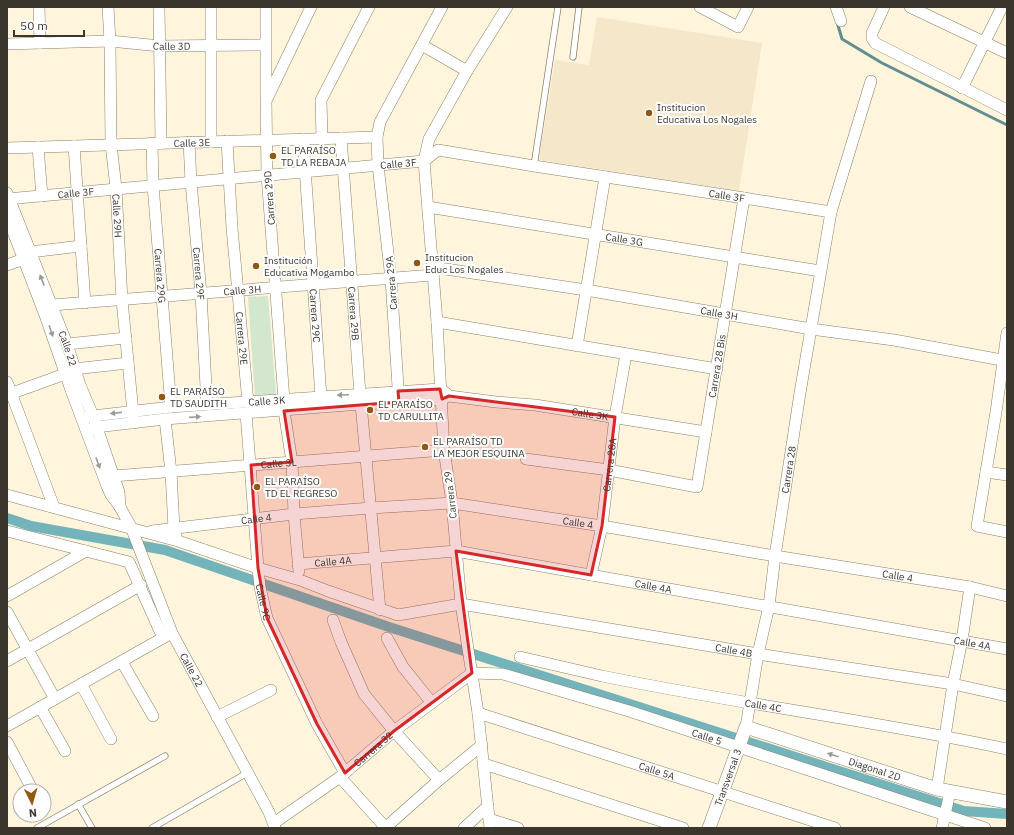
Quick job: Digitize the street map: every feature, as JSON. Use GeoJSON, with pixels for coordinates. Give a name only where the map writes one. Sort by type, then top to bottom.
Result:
{"type":"FeatureCollection","features":[{"type":"Feature","properties":{"kind":"street"},"geometry":{"type":"LineString","coordinates":[[39,7],[40,43]]}},
{"type":"Feature","properties":{"kind":"street","name":"Calle 29H"},"geometry":{"type":"LineString","coordinates":[[108,7],[110,41],[111,144],[116,188],[122,300],[134,423]]}},
{"type":"Feature","properties":{"kind":"street"},"geometry":{"type":"LineString","coordinates":[[156,143],[160,46],[159,7]]}},
{"type":"Feature","properties":{"kind":"street"},"geometry":{"type":"LineString","coordinates":[[211,7],[211,142]]}},
{"type":"Feature","properties":{"kind":"street"},"geometry":{"type":"LineString","coordinates":[[266,7],[266,101]]}},
{"type":"Feature","properties":{"kind":"street","name":"Carrera 29D"},"geometry":{"type":"LineString","coordinates":[[300,580],[294,514],[292,462],[284,405],[267,175],[266,101],[311,7]]}},
{"type":"Feature","properties":{"kind":"street"},"geometry":{"type":"LineString","coordinates":[[322,138],[320,100],[369,7]]}},
{"type":"Feature","properties":{"kind":"street","name":"Carrera 29A"},"geometry":{"type":"LineString","coordinates":[[398,396],[391,279],[378,165],[377,137],[380,122],[442,7]]}},
{"type":"Feature","properties":{"kind":"street","name":"Carrera 29"},"geometry":{"type":"LineString","coordinates":[[490,824],[478,713],[461,604],[452,503],[444,450],[444,395],[424,161],[429,139],[467,71],[507,7]]}},
{"type":"Feature","properties":{"kind":"street"},"geometry":{"type":"LineString","coordinates":[[700,7],[738,27],[748,7]]}},
{"type":"Feature","properties":{"kind":"street"},"geometry":{"type":"LineString","coordinates":[[836,7],[841,21]]}},
{"type":"Feature","properties":{"kind":"street"},"geometry":{"type":"LineString","coordinates":[[884,7],[872,33],[872,38],[875,43],[1007,110]]}},
{"type":"Feature","properties":{"kind":"street"},"geometry":{"type":"LineString","coordinates":[[910,7],[1007,53]]}},
{"type":"Feature","properties":{"kind":"street"},"geometry":{"type":"LineString","coordinates":[[962,88],[1002,7]]}},
{"type":"Feature","properties":{"kind":"street","name":"Calle 3D"},"geometry":{"type":"LineString","coordinates":[[7,44],[110,41],[160,46],[266,45]]}},
{"type":"Feature","properties":{"kind":"street"},"geometry":{"type":"LineString","coordinates":[[422,44],[467,71]]}},
{"type":"Feature","properties":{"kind":"street","name":"Carrera 28"},"geometry":{"type":"LineString","coordinates":[[741,737],[769,606],[775,556],[820,271],[831,212],[871,81]]}},
{"type":"Feature","properties":{"kind":"street","name":"Calle 3E"},"geometry":{"type":"LineString","coordinates":[[7,148],[377,137]]}},
{"type":"Feature","properties":{"kind":"street","name":"Carrera 29B"},"geometry":{"type":"LineString","coordinates":[[342,138],[361,399],[380,610]]}},
{"type":"Feature","properties":{"kind":"street","name":"Carrera 29C"},"geometry":{"type":"LineString","coordinates":[[304,139],[321,397]]}},
{"type":"Feature","properties":{"kind":"street","name":"Carrera 29E"},"geometry":{"type":"LineString","coordinates":[[227,141],[247,408]]}},
{"type":"Feature","properties":{"kind":"street","name":"Carrera 29F"},"geometry":{"type":"LineString","coordinates":[[189,142],[201,294],[207,405]]}},
{"type":"Feature","properties":{"kind":"street","name":"Carrera 29G"},"geometry":{"type":"LineString","coordinates":[[156,143],[153,186],[171,407]]}},
{"type":"Feature","properties":{"kind":"street"},"geometry":{"type":"LineString","coordinates":[[74,146],[85,303]]}},
{"type":"Feature","properties":{"kind":"street"},"geometry":{"type":"LineString","coordinates":[[38,147],[42,196]]}},
{"type":"Feature","properties":{"kind":"street","name":"Calle 3F"},"geometry":{"type":"LineString","coordinates":[[8,197],[42,196],[116,188],[153,186],[424,161],[438,150],[831,212]]}},
{"type":"Feature","properties":{"kind":"street"},"geometry":{"type":"LineString","coordinates":[[577,346],[605,177]]}},
{"type":"Feature","properties":{"kind":"street","name":"Calle 22"},"geometry":{"type":"LineString","coordinates":[[8,197],[27,256],[88,417],[107,486],[133,532],[167,635],[217,717],[269,812],[273,826]]}},
{"type":"Feature","properties":{"kind":"street","name":"Carrera 28 Bis"},"geometry":{"type":"LineString","coordinates":[[609,470],[697,487],[744,198]]}},
{"type":"Feature","properties":{"kind":"street","name":"Calle 3G"},"geometry":{"type":"LineString","coordinates":[[428,207],[820,271]]}},
{"type":"Feature","properties":{"kind":"street","name":"Calle 22"},"geometry":{"type":"LineString","coordinates":[[7,216],[52,305],[66,344],[70,372]]}},
{"type":"Feature","properties":{"kind":"street"},"geometry":{"type":"LineString","coordinates":[[7,265],[27,256],[81,246]]}},
{"type":"Feature","properties":{"kind":"street","name":"Calle 3H"},"geometry":{"type":"LineString","coordinates":[[52,305],[391,279],[433,271],[586,290],[811,329],[894,340],[1005,361]]}},
{"type":"Feature","properties":{"kind":"street"},"geometry":{"type":"LineString","coordinates":[[437,322],[717,369]]}},
{"type":"Feature","properties":{"kind":"street"},"geometry":{"type":"LineString","coordinates":[[1007,333],[1002,413],[986,472],[977,526],[1007,532]]}},
{"type":"Feature","properties":{"kind":"street"},"geometry":{"type":"LineString","coordinates":[[66,344],[126,338]]}},
{"type":"Feature","properties":{"kind":"street","name":"Carrera 28A"},"geometry":{"type":"LineString","coordinates":[[591,575],[602,526],[615,417],[626,354]]}},
{"type":"Feature","properties":{"kind":"street"},"geometry":{"type":"LineString","coordinates":[[9,394],[70,372],[128,363]]}},
{"type":"Feature","properties":{"kind":"street"},"geometry":{"type":"LineString","coordinates":[[7,382],[9,394],[54,507]]}},
{"type":"Feature","properties":{"kind":"street","name":"Calle 3K"},"geometry":{"type":"LineString","coordinates":[[92,429],[247,408],[398,396],[444,395],[496,402],[535,405],[706,432]]}},
{"type":"Feature","properties":{"kind":"street","name":"Calle 3K"},"geometry":{"type":"LineString","coordinates":[[284,405],[321,397],[361,399]]}},
{"type":"Feature","properties":{"kind":"street","name":"Calle 3K"},"geometry":{"type":"LineString","coordinates":[[88,417],[171,407],[207,405],[247,408]]}},
{"type":"Feature","properties":{"kind":"street","name":"Calle 9C"},"geometry":{"type":"LineString","coordinates":[[247,408],[258,571],[267,618],[343,775],[385,828]]}},
{"type":"Feature","properties":{"kind":"street"},"geometry":{"type":"LineString","coordinates":[[165,419],[171,472],[174,529],[178,541]]}},
{"type":"Feature","properties":{"kind":"street","name":"Calle 22"},"geometry":{"type":"LineString","coordinates":[[92,429],[119,492],[120,507]]}},
{"type":"Feature","properties":{"kind":"street","name":"Calle 3L"},"geometry":{"type":"LineString","coordinates":[[113,476],[444,450]]}},
{"type":"Feature","properties":{"kind":"street"},"geometry":{"type":"LineString","coordinates":[[526,459],[609,470]]}},
{"type":"Feature","properties":{"kind":"street"},"geometry":{"type":"LineString","coordinates":[[986,472],[1007,475]]}},
{"type":"Feature","properties":{"kind":"street","name":"Calle 4"},"geometry":{"type":"LineString","coordinates":[[7,495],[54,507],[133,532],[174,529],[294,514],[452,503],[602,526],[775,556],[970,587],[1007,596]]}},
{"type":"Feature","properties":{"kind":"street"},"geometry":{"type":"LineString","coordinates":[[7,531],[130,562],[140,586],[167,635],[122,662],[7,726]]}},
{"type":"Feature","properties":{"kind":"street","name":"Calle 4"},"geometry":{"type":"LineString","coordinates":[[145,532],[178,541],[258,571],[300,580],[328,592],[398,615],[461,604]]}},
{"type":"Feature","properties":{"kind":"street"},"geometry":{"type":"LineString","coordinates":[[7,596],[86,551]]}},
{"type":"Feature","properties":{"kind":"street","name":"Calle 4A"},"geometry":{"type":"LineString","coordinates":[[298,564],[375,559],[456,551],[1007,649]]}},
{"type":"Feature","properties":{"kind":"street"},"geometry":{"type":"LineString","coordinates":[[7,661],[140,586]]}},
{"type":"Feature","properties":{"kind":"street"},"geometry":{"type":"LineString","coordinates":[[937,789],[970,587]]}},
{"type":"Feature","properties":{"kind":"street","name":"Calle 4B"},"geometry":{"type":"LineString","coordinates":[[461,604],[758,654],[953,684],[1007,696]]}},
{"type":"Feature","properties":{"kind":"street"},"geometry":{"type":"LineString","coordinates":[[7,612],[55,699]]}},
{"type":"Feature","properties":{"kind":"street"},"geometry":{"type":"LineString","coordinates":[[333,620],[364,694],[394,731],[439,780]]}},
{"type":"Feature","properties":{"kind":"street"},"geometry":{"type":"LineString","coordinates":[[387,638],[403,667],[432,703]]}},
{"type":"Feature","properties":{"kind":"street","name":"Calle 4C"},"geometry":{"type":"LineString","coordinates":[[520,657],[602,676],[749,703],[945,735],[1007,749]]}},
{"type":"Feature","properties":{"kind":"street"},"geometry":{"type":"LineString","coordinates":[[122,662],[153,716]]}},
{"type":"Feature","properties":{"kind":"street","name":"Carrera 32"},"geometry":{"type":"LineString","coordinates":[[273,826],[343,775],[394,731],[472,674]]}},
{"type":"Feature","properties":{"kind":"street","name":"Calle 5"},"geometry":{"type":"LineString","coordinates":[[472,674],[503,674],[629,711],[741,737],[948,804],[985,828]]}},
{"type":"Feature","properties":{"kind":"street"},"geometry":{"type":"LineString","coordinates":[[81,684],[111,739]]}},
{"type":"Feature","properties":{"kind":"street"},"geometry":{"type":"LineString","coordinates":[[217,717],[271,690]]}},
{"type":"Feature","properties":{"kind":"street"},"geometry":{"type":"LineString","coordinates":[[40,707],[65,750]]}},
{"type":"Feature","properties":{"kind":"street","name":"Calle 5A"},"geometry":{"type":"LineString","coordinates":[[478,713],[835,828]]}},
{"type":"Feature","properties":{"kind":"street","name":"Diagonal 2D"},"geometry":{"type":"LineString","coordinates":[[741,737],[937,789],[948,804],[1007,802]]}},
{"type":"Feature","properties":{"kind":"street","name":"Transversal 3"},"geometry":{"type":"LineString","coordinates":[[709,828],[741,737]]}},
{"type":"Feature","properties":{"kind":"street"},"geometry":{"type":"LineString","coordinates":[[7,742],[29,783]]}},
{"type":"Feature","properties":{"kind":"street"},"geometry":{"type":"LineString","coordinates":[[385,828],[439,780],[482,745]]}},
{"type":"Feature","properties":{"kind":"street"},"geometry":{"type":"LineString","coordinates":[[484,764],[683,828]]}},
{"type":"Feature","properties":{"kind":"street"},"geometry":{"type":"LineString","coordinates":[[942,828],[948,804]]}},
{"type":"Feature","properties":{"kind":"street"},"geometry":{"type":"LineString","coordinates":[[464,828],[488,806]]}},
{"type":"Feature","properties":{"kind":"street"},"geometry":{"type":"LineString","coordinates":[[490,824],[518,828]]}},
{"type":"Feature","properties":{"kind":"lane"},"geometry":{"type":"LineString","coordinates":[[534,166],[558,7]]}},
{"type":"Feature","properties":{"kind":"lane"},"geometry":{"type":"LineString","coordinates":[[573,57],[579,7]]}},
{"type":"Feature","properties":{"kind":"lane"},"geometry":{"type":"LineString","coordinates":[[37,828],[165,756]]}},
{"type":"Feature","properties":{"kind":"lane"},"geometry":{"type":"LineString","coordinates":[[152,828],[247,773]]}},
{"type":"Feature","properties":{"kind":"lane"},"geometry":{"type":"LineString","coordinates":[[78,804],[92,828]]}},
{"type":"Feature","properties":{"kind":"highlighted area"},"geometry":{"type":"Polygon","coordinates":[[[440,389],[442,399],[449,396],[615,417],[602,526],[591,575],[456,551],[472,673],[394,731],[345,773],[317,724],[267,618],[258,568],[251,465],[292,462],[284,411],[399,402],[398,391],[440,389]]]}},
{"type":"Feature","properties":{"kind":"shaded area","name":"Institucion Educativa Los Nogales"},"geometry":{"type":"Polygon","coordinates":[[[597,17],[762,43],[739,191],[539,160],[555,60],[589,65],[597,17]]]}},
{"type":"Feature","properties":{"kind":"green space"},"geometry":{"type":"Polygon","coordinates":[[[268,296],[276,394],[255,396],[248,297],[268,296]]]}},
{"type":"Feature","properties":{"kind":"waterway"},"geometry":{"type":"LineString","coordinates":[[837,22],[842,39],[882,63],[1007,125]]}},
{"type":"Feature","properties":{"kind":"waterway"},"geometry":{"type":"LineString","coordinates":[[7,518],[31,526],[165,550],[389,627],[964,811],[1007,814]]}},
{"type":"Feature","properties":{"kind":"place","name":"Institucion Educativa Los Nogales"},"geometry":{"type":"Point","coordinates":[649,113]}},
{"type":"Feature","properties":{"kind":"place","name":"EL PARAÍSO TD LA REBAJA"},"geometry":{"type":"Point","coordinates":[273,156]}},
{"type":"Feature","properties":{"kind":"place","name":"Institucion Educ Los Nogales"},"geometry":{"type":"Point","coordinates":[417,263]}},
{"type":"Feature","properties":{"kind":"place","name":"Institución Educativa Mogambo"},"geometry":{"type":"Point","coordinates":[256,266]}},
{"type":"Feature","properties":{"kind":"place","name":"EL PARAÍSO TD SAUDITH"},"geometry":{"type":"Point","coordinates":[162,397]}},
{"type":"Feature","properties":{"kind":"place","name":"EL PARAÍSO TD CARULLITA"},"geometry":{"type":"Point","coordinates":[370,410]}},
{"type":"Feature","properties":{"kind":"place","name":"EL PARAÍSO TD LA MEJOR ESQUINA"},"geometry":{"type":"Point","coordinates":[425,447]}},
{"type":"Feature","properties":{"kind":"place","name":"EL PARAÍSO TD EL REGRESO"},"geometry":{"type":"Point","coordinates":[257,487]}}]}
